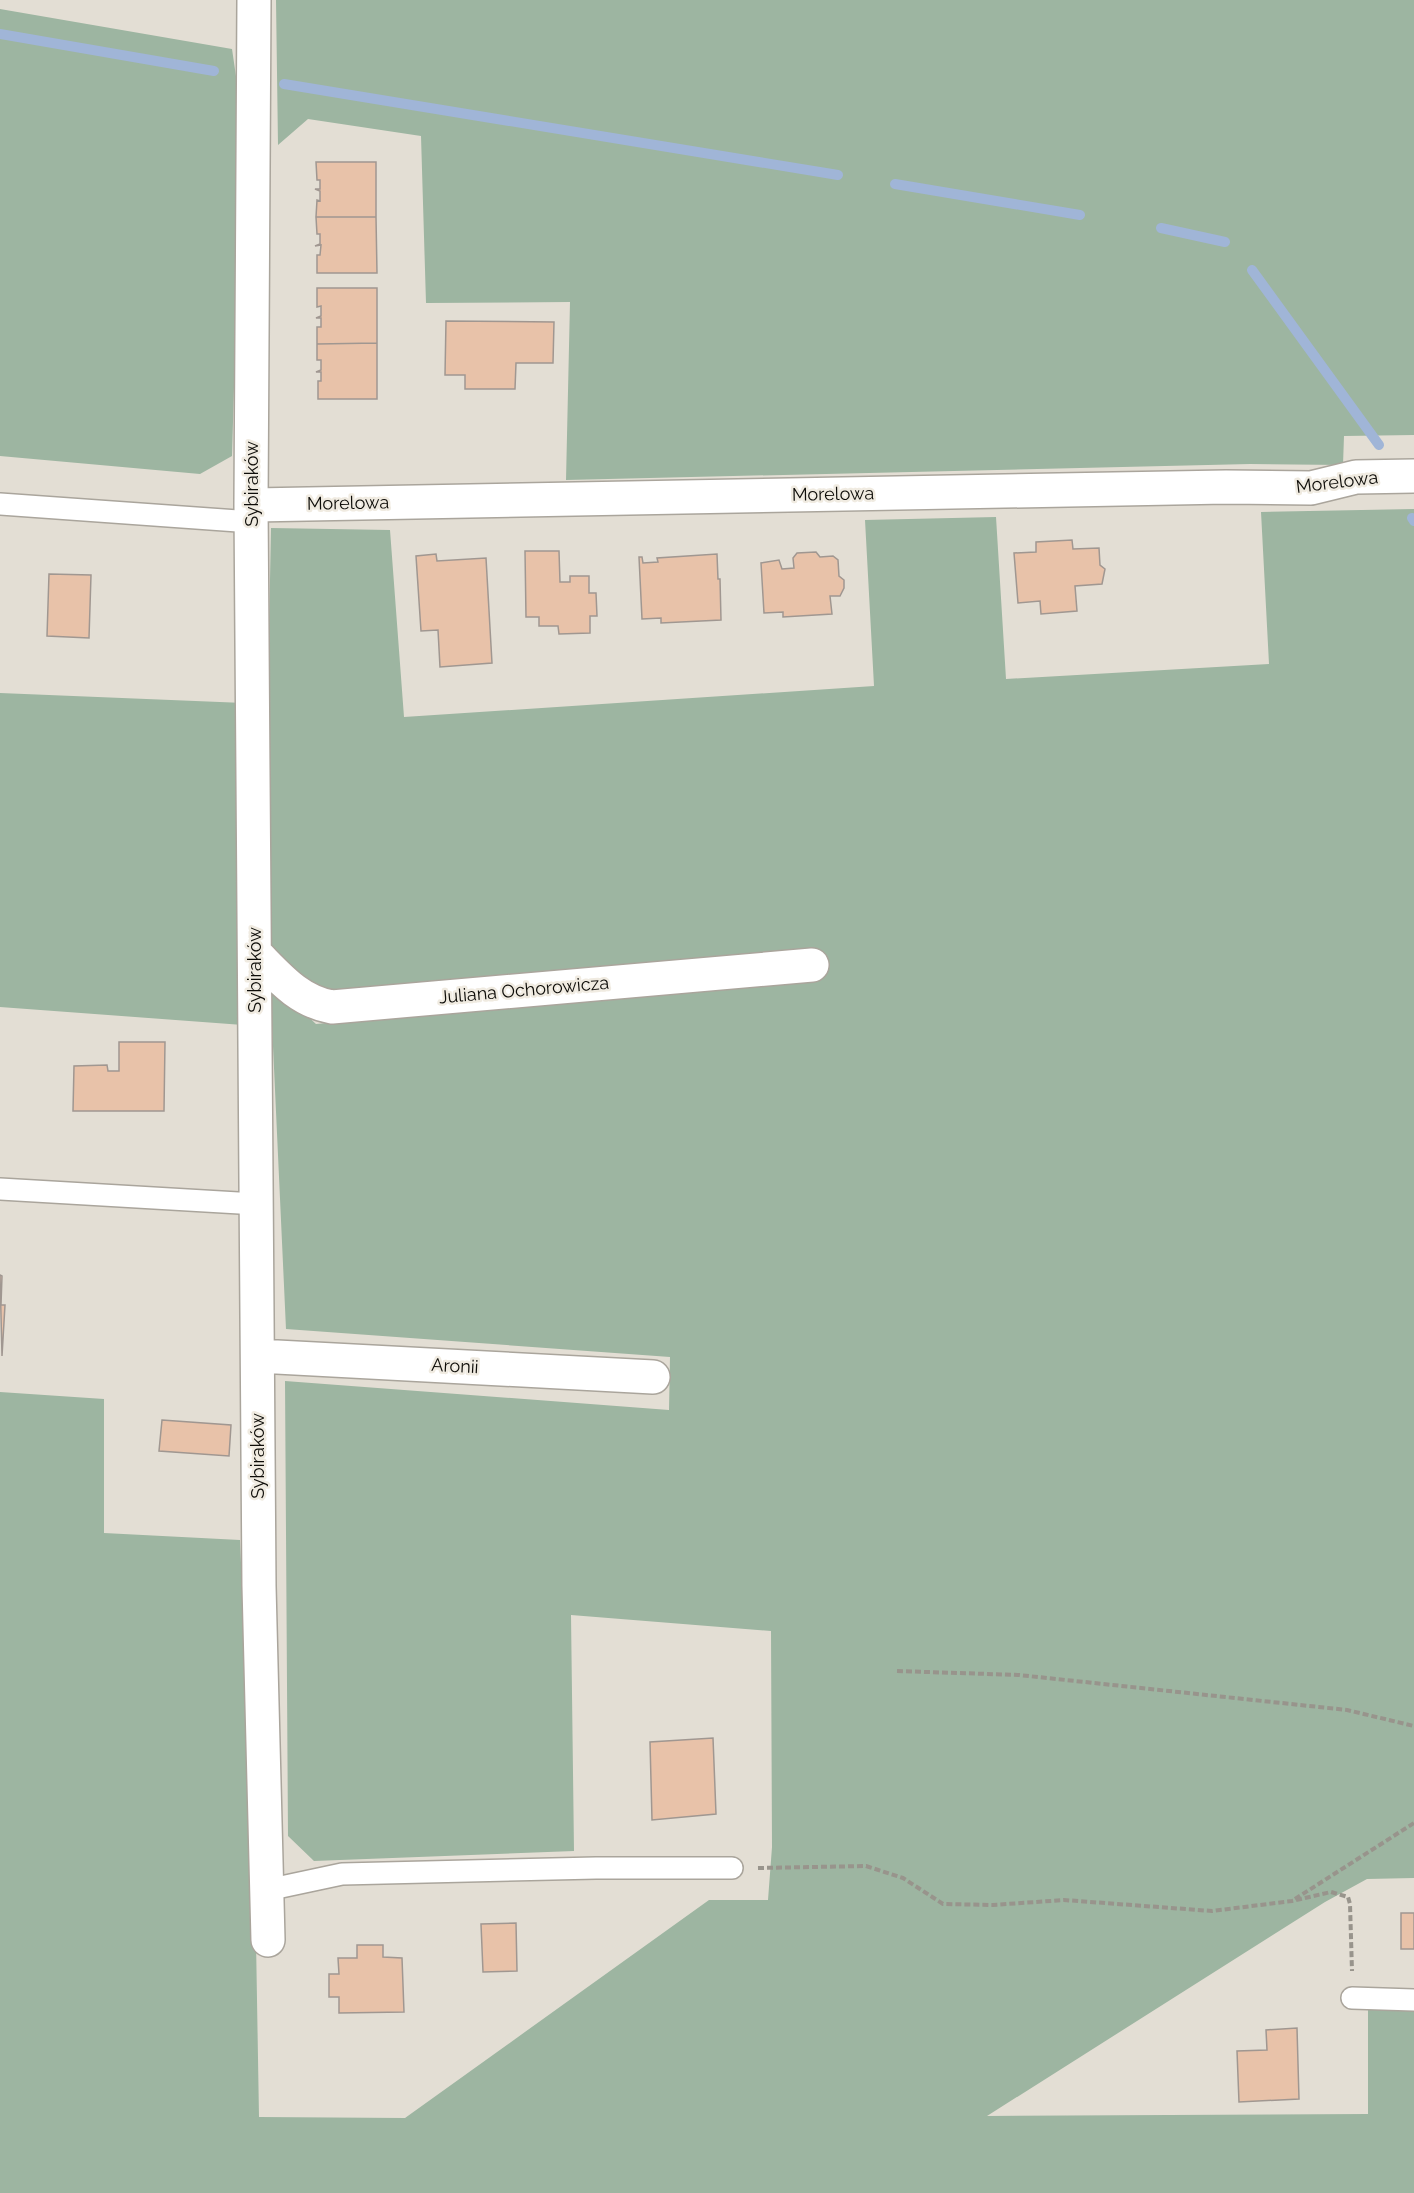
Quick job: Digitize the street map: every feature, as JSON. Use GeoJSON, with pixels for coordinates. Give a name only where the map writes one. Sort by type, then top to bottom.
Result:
{"type":"FeatureCollection","features":[{"type":"Feature","properties":{"kind":"street","name":"Sybiraków"},"geometry":{"type":"LineString","coordinates":[[254,0],[252,514],[259,1586],[268,1940]]}},
{"type":"Feature","properties":{"kind":"street","name":"Morelowa"},"geometry":{"type":"LineString","coordinates":[[252,514],[1214,487],[1311,488],[1356,477],[1414,476]]}},
{"type":"Feature","properties":{"kind":"street","name":"Juliana Ochorowicza"},"geometry":{"type":"LineString","coordinates":[[255,953],[293,991],[316,1004],[332,1007],[812,965]]}},
{"type":"Feature","properties":{"kind":"street","name":"Aronii"},"geometry":{"type":"LineString","coordinates":[[258,1356],[653,1377]]}},
{"type":"Feature","properties":{"kind":"lane"},"geometry":{"type":"LineString","coordinates":[[0,504],[252,514]]}},
{"type":"Feature","properties":{"kind":"lane"},"geometry":{"type":"LineString","coordinates":[[0,1189],[257,1204]]}},
{"type":"Feature","properties":{"kind":"lane"},"geometry":{"type":"LineString","coordinates":[[267,1890],[342,1874],[596,1868],[732,1868]]}},
{"type":"Feature","properties":{"kind":"lane"},"geometry":{"type":"LineString","coordinates":[[1352,1998],[1414,2000]]}},
{"type":"Feature","properties":{"kind":"path"},"geometry":{"type":"LineString","coordinates":[[897,1671],[1031,1676],[1347,1710],[1414,1726]]}},
{"type":"Feature","properties":{"kind":"path"},"geometry":{"type":"LineString","coordinates":[[1292,1901],[1414,1822]]}},
{"type":"Feature","properties":{"kind":"path"},"geometry":{"type":"LineString","coordinates":[[732,1868],[866,1866],[903,1878],[944,1904],[993,1905],[1064,1900],[1212,1911],[1292,1901],[1331,1892],[1348,1897],[1352,1998]]}},
{"type":"Feature","properties":{"kind":"green space"},"geometry":{"type":"Polygon","coordinates":[[[276,0],[1414,0],[1414,435],[1344,436],[1343,465],[1250,464],[566,480],[570,302],[426,303],[421,136],[308,119],[278,145],[276,0]]]}},
{"type":"Feature","properties":{"kind":"green space"},"geometry":{"type":"Polygon","coordinates":[[[0,9],[232,49],[242,117],[232,456],[200,474],[0,456],[0,9]]]}},
{"type":"Feature","properties":{"kind":"green space"},"geometry":{"type":"Polygon","coordinates":[[[1414,509],[1414,1878],[1367,1879],[1325,1902],[987,2116],[1368,2114],[1368,2009],[1414,2010],[1414,2193],[0,2193],[0,1392],[104,1399],[104,1533],[240,1540],[255,1881],[259,2117],[405,2118],[709,1900],[768,1900],[772,1847],[771,1631],[571,1615],[574,1851],[314,1861],[288,1836],[285,1381],[669,1410],[670,1357],[286,1329],[270,981],[316,1024],[822,978],[820,950],[333,995],[304,983],[263,941],[271,528],[390,530],[404,717],[874,686],[865,520],[996,517],[1006,679],[1269,664],[1261,512],[1414,509]]]}},
{"type":"Feature","properties":{"kind":"green space"},"geometry":{"type":"Polygon","coordinates":[[[0,693],[244,703],[243,1025],[0,1007],[0,693]]]}},
{"type":"Feature","properties":{"kind":"building"},"geometry":{"type":"Polygon","coordinates":[[[316,162],[376,162],[376,217],[316,217],[320,191],[315,189],[320,189],[320,180],[317,180],[316,162]]]}},
{"type":"Feature","properties":{"kind":"building"},"geometry":{"type":"Polygon","coordinates":[[[316,217],[376,217],[377,273],[317,273],[317,255],[320,255],[321,245],[315,246],[320,244],[316,217]]]}},
{"type":"Feature","properties":{"kind":"building"},"geometry":{"type":"Polygon","coordinates":[[[317,288],[377,288],[377,343],[317,344],[317,327],[321,327],[321,318],[316,318],[321,316],[321,306],[317,307],[317,288]]]}},
{"type":"Feature","properties":{"kind":"building"},"geometry":{"type":"Polygon","coordinates":[[[446,321],[554,322],[553,363],[516,363],[515,389],[465,389],[465,375],[445,375],[446,321]]]}},
{"type":"Feature","properties":{"kind":"building"},"geometry":{"type":"Polygon","coordinates":[[[377,343],[377,399],[318,399],[318,381],[321,381],[321,372],[316,372],[321,370],[321,360],[317,360],[317,344],[377,343]]]}},
{"type":"Feature","properties":{"kind":"building"},"geometry":{"type":"Polygon","coordinates":[[[1072,540],[1073,549],[1099,548],[1100,565],[1105,569],[1102,584],[1075,586],[1077,611],[1041,614],[1040,601],[1018,603],[1014,553],[1036,552],[1036,542],[1072,540]]]}},
{"type":"Feature","properties":{"kind":"building"},"geometry":{"type":"Polygon","coordinates":[[[525,551],[559,551],[560,582],[570,582],[570,576],[589,576],[589,593],[596,593],[597,616],[590,616],[590,633],[559,634],[558,626],[539,626],[539,617],[526,617],[525,551]]]}},
{"type":"Feature","properties":{"kind":"building"},"geometry":{"type":"Polygon","coordinates":[[[816,552],[820,557],[833,556],[838,560],[839,576],[844,580],[844,588],[840,596],[830,596],[832,614],[783,617],[783,612],[764,613],[761,563],[779,560],[782,569],[794,568],[793,558],[797,553],[816,552]]]}},
{"type":"Feature","properties":{"kind":"building"},"geometry":{"type":"Polygon","coordinates":[[[436,554],[437,561],[486,558],[492,663],[440,667],[438,630],[421,631],[416,556],[436,554]]]}},
{"type":"Feature","properties":{"kind":"building"},"geometry":{"type":"Polygon","coordinates":[[[717,554],[721,620],[661,623],[661,618],[642,619],[639,557],[642,557],[643,563],[658,562],[657,558],[717,554]]]}},
{"type":"Feature","properties":{"kind":"building"},"geometry":{"type":"Polygon","coordinates":[[[49,574],[91,575],[89,638],[47,636],[49,574]]]}},
{"type":"Feature","properties":{"kind":"building"},"geometry":{"type":"Polygon","coordinates":[[[119,1042],[165,1042],[164,1111],[73,1111],[74,1066],[107,1065],[108,1071],[119,1071],[119,1042]]]}},
{"type":"Feature","properties":{"kind":"building"},"geometry":{"type":"Polygon","coordinates":[[[0,1275],[2,1276],[1,1305],[5,1305],[2,1356],[0,1275]]]}},
{"type":"Feature","properties":{"kind":"building"},"geometry":{"type":"Polygon","coordinates":[[[162,1420],[231,1425],[229,1456],[159,1451],[162,1420]]]}},
{"type":"Feature","properties":{"kind":"building"},"geometry":{"type":"Polygon","coordinates":[[[713,1738],[716,1814],[652,1820],[650,1742],[713,1738]]]}},
{"type":"Feature","properties":{"kind":"building"},"geometry":{"type":"Polygon","coordinates":[[[1401,1913],[1414,1913],[1414,1949],[1401,1949],[1401,1913]]]}},
{"type":"Feature","properties":{"kind":"building"},"geometry":{"type":"Polygon","coordinates":[[[516,1923],[517,1971],[483,1972],[481,1924],[516,1923]]]}},
{"type":"Feature","properties":{"kind":"building"},"geometry":{"type":"Polygon","coordinates":[[[357,1945],[383,1945],[383,1957],[402,1958],[404,2012],[339,2013],[339,1997],[329,1997],[329,1974],[339,1974],[338,1958],[357,1958],[357,1945]]]}},
{"type":"Feature","properties":{"kind":"building"},"geometry":{"type":"Polygon","coordinates":[[[1297,2028],[1299,2099],[1239,2102],[1237,2051],[1267,2050],[1266,2030],[1297,2028]]]}},
{"type":"Feature","properties":{"kind":"waterway"},"geometry":{"type":"LineString","coordinates":[[0,34],[214,71]]}},
{"type":"Feature","properties":{"kind":"waterway"},"geometry":{"type":"LineString","coordinates":[[284,84],[838,175]]}},
{"type":"Feature","properties":{"kind":"waterway"},"geometry":{"type":"LineString","coordinates":[[895,184],[1080,215]]}},
{"type":"Feature","properties":{"kind":"waterway"},"geometry":{"type":"LineString","coordinates":[[1161,228],[1225,242]]}},
{"type":"Feature","properties":{"kind":"waterway"},"geometry":{"type":"LineString","coordinates":[[1252,270],[1379,445]]}}]}
